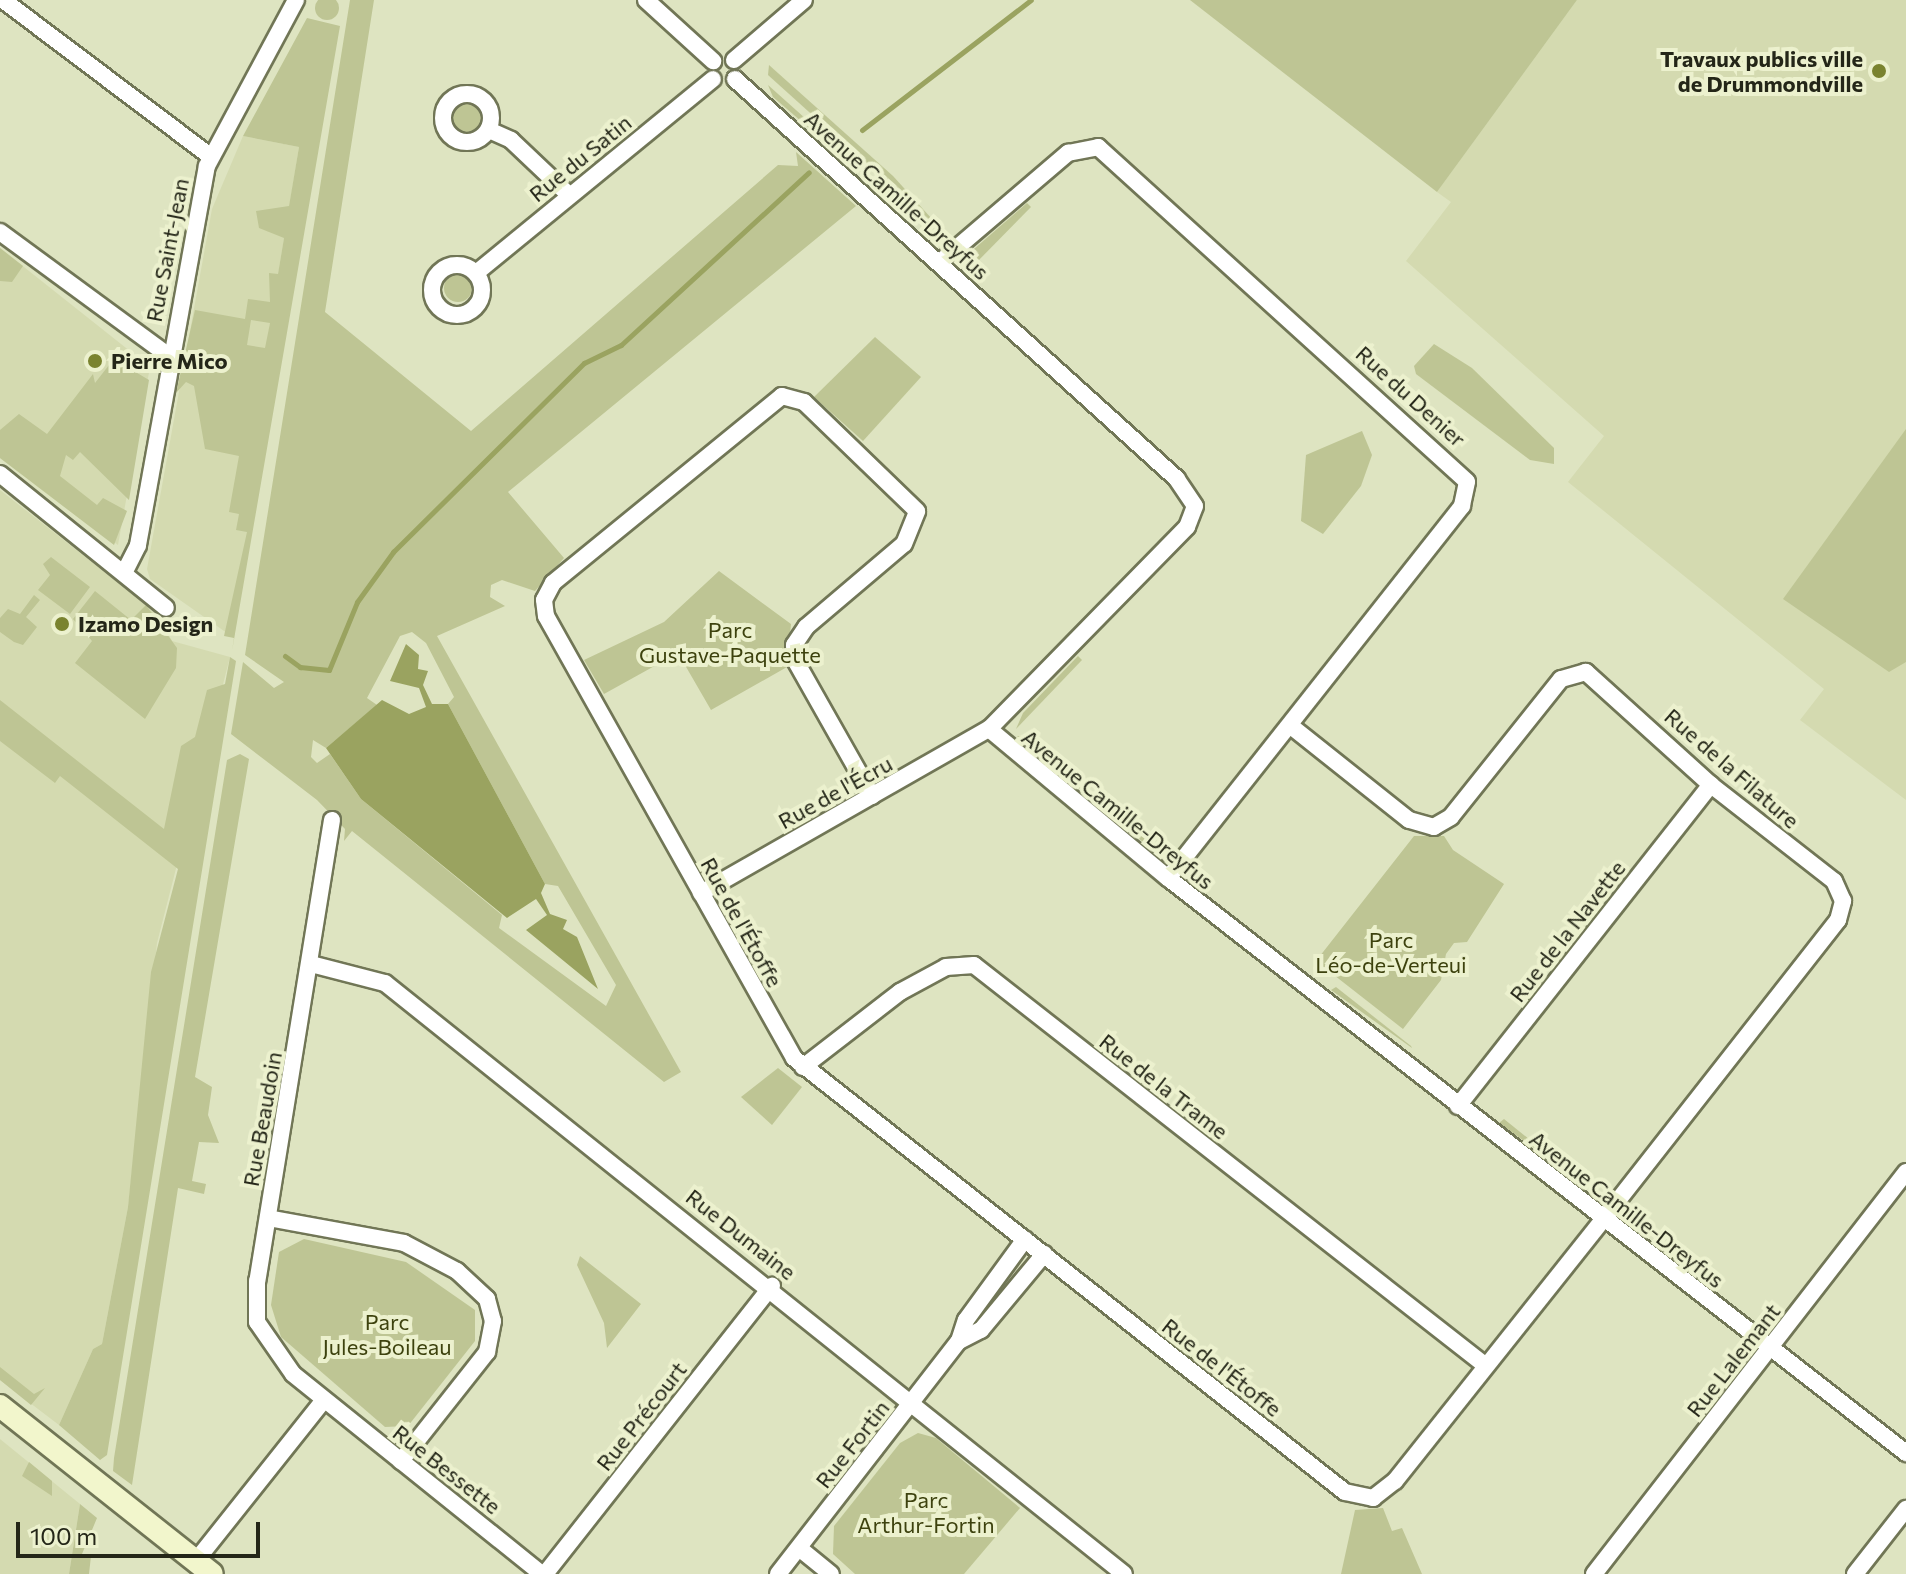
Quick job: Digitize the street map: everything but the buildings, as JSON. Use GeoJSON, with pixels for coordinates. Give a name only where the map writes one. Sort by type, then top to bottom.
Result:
{"type":"FeatureCollection","features":[{"type":"Feature","properties":{"kind":"main road"},"geometry":{"type":"LineString","coordinates":[[0,1406],[204,1568]]}},
{"type":"Feature","properties":{"kind":"street"},"geometry":{"type":"LineString","coordinates":[[3,0],[210,156]]}},
{"type":"Feature","properties":{"kind":"street","name":"Rue Saint-Jean"},"geometry":{"type":"LineString","coordinates":[[124,573],[138,545],[169,356],[210,156],[296,0]]}},
{"type":"Feature","properties":{"kind":"street"},"geometry":{"type":"LineString","coordinates":[[646,0],[713,61],[734,60],[804,0]]}},
{"type":"Feature","properties":{"kind":"street"},"geometry":{"type":"LineString","coordinates":[[713,61],[713,79],[735,79],[734,60]]}},
{"type":"Feature","properties":{"kind":"street","name":"Rue du Satin"},"geometry":{"type":"LineString","coordinates":[[476,273],[713,79]]}},
{"type":"Feature","properties":{"kind":"street","name":"Avenue Camille-Dreyfus"},"geometry":{"type":"LineString","coordinates":[[735,79],[1177,479],[1195,506],[1187,527],[989,729],[1168,878],[1601,1220],[1906,1453]]}},
{"type":"Feature","properties":{"kind":"street"},"geometry":{"type":"LineString","coordinates":[[489,130],[511,140],[569,195]]}},
{"type":"Feature","properties":{"kind":"street","name":"Rue du Denier"},"geometry":{"type":"LineString","coordinates":[[939,263],[1068,153],[1098,147],[1464,476],[1462,506],[1168,878]]}},
{"type":"Feature","properties":{"kind":"street"},"geometry":{"type":"LineString","coordinates":[[0,232],[169,356]]}},
{"type":"Feature","properties":{"kind":"street","name":"Rue de l'Étoffe"},"geometry":{"type":"LineString","coordinates":[[872,796],[795,660],[794,645],[806,627],[904,544],[917,511],[804,402],[782,396],[562,574],[544,600],[701,893],[803,1067],[1359,1498],[1380,1495],[1395,1481],[1601,1220]]}},
{"type":"Feature","properties":{"kind":"street"},"geometry":{"type":"LineString","coordinates":[[0,474],[166,608]]}},
{"type":"Feature","properties":{"kind":"street","name":"Rue de la Filature"},"geometry":{"type":"LineString","coordinates":[[1291,726],[1409,820],[1431,828],[1451,817],[1561,679],[1586,672],[1711,785],[1834,881],[1841,914],[1601,1220]]}},
{"type":"Feature","properties":{"kind":"street","name":"Rue de l'Écru"},"geometry":{"type":"LineString","coordinates":[[701,893],[989,729]]}},
{"type":"Feature","properties":{"kind":"street","name":"Rue de la Navette"},"geometry":{"type":"LineString","coordinates":[[1458,1106],[1711,785]]}},
{"type":"Feature","properties":{"kind":"street","name":"Rue Beaudoin"},"geometry":{"type":"LineString","coordinates":[[324,1400],[261,1333],[255,1302],[332,820]]}},
{"type":"Feature","properties":{"kind":"street","name":"Rue Dumaine"},"geometry":{"type":"LineString","coordinates":[[311,964],[385,983],[772,1286],[1124,1574]]}},
{"type":"Feature","properties":{"kind":"street","name":"Rue de la Trame"},"geometry":{"type":"LineString","coordinates":[[803,1067],[900,992],[946,967],[974,965],[1486,1366]]}},
{"type":"Feature","properties":{"kind":"street","name":"Rue Lalemant"},"geometry":{"type":"LineString","coordinates":[[1594,1574],[1906,1172]]}},
{"type":"Feature","properties":{"kind":"street"},"geometry":{"type":"LineString","coordinates":[[268,1218],[404,1243],[457,1271],[487,1299],[493,1321],[487,1352],[401,1461]]}},
{"type":"Feature","properties":{"kind":"street","name":"Rue Fortin"},"geometry":{"type":"LineString","coordinates":[[778,1574],[959,1341],[966,1320],[1025,1239]]}},
{"type":"Feature","properties":{"kind":"street","name":"Rue Fortin"},"geometry":{"type":"LineString","coordinates":[[959,1341],[981,1330],[1044,1254]]}},
{"type":"Feature","properties":{"kind":"street","name":"Rue Précourt"},"geometry":{"type":"LineString","coordinates":[[544,1574],[772,1286]]}},
{"type":"Feature","properties":{"kind":"street"},"geometry":{"type":"LineString","coordinates":[[204,1568],[324,1400]]}},
{"type":"Feature","properties":{"kind":"street","name":"Rue Bessette"},"geometry":{"type":"LineString","coordinates":[[324,1400],[544,1574]]}},
{"type":"Feature","properties":{"kind":"street"},"geometry":{"type":"LineString","coordinates":[[1855,1574],[1906,1509]]}},
{"type":"Feature","properties":{"kind":"street"},"geometry":{"type":"LineString","coordinates":[[799,1548],[831,1574]]}},
{"type":"Feature","properties":{"kind":"shaded area"},"geometry":{"type":"Polygon","coordinates":[[[1577,0],[1906,0],[1906,800],[1800,720],[1824,689],[1568,482],[1604,436],[1406,261],[1451,202],[1437,192],[1577,0]]]}},
{"type":"Feature","properties":{"kind":"shaded area"},"geometry":{"type":"Polygon","coordinates":[[[243,136],[299,147],[266,348],[262,456],[234,638],[150,579],[147,569],[212,209],[243,136]]]}},
{"type":"Feature","properties":{"kind":"shaded area"},"geometry":{"type":"Polygon","coordinates":[[[0,248],[150,367],[118,545],[0,458],[0,248]]]}},
{"type":"Feature","properties":{"kind":"shaded area"},"geometry":{"type":"Polygon","coordinates":[[[0,490],[158,614],[172,641],[230,657],[157,943],[128,1207],[102,1344],[93,1349],[59,1425],[0,1380],[0,490]]]}},
{"type":"Feature","properties":{"kind":"shaded area"},"geometry":{"type":"Polygon","coordinates":[[[406,644],[419,655],[418,669],[428,671],[423,685],[432,704],[448,704],[545,884],[541,893],[550,914],[567,920],[563,929],[577,937],[598,989],[526,930],[547,915],[536,899],[507,918],[361,799],[326,748],[382,700],[409,714],[426,707],[419,688],[390,681],[406,644]]]}},
{"type":"Feature","properties":{"kind":"shaded area"},"geometry":{"type":"Polygon","coordinates":[[[0,1439],[80,1504],[69,1574],[0,1574],[0,1439]]]}},
{"type":"Feature","properties":{"kind":"green space"},"geometry":{"type":"Polygon","coordinates":[[[327,-4],[338,3],[339,8],[332,19],[327,20],[316,13],[315,8],[322,-3],[327,-4]]]}},
{"type":"Feature","properties":{"kind":"green space"},"geometry":{"type":"Polygon","coordinates":[[[350,0],[374,0],[325,312],[471,431],[778,165],[798,166],[796,152],[856,206],[508,492],[564,558],[535,591],[502,580],[491,585],[490,597],[505,606],[437,636],[681,1072],[664,1082],[352,831],[344,841],[345,829],[317,800],[231,734],[243,662],[274,688],[284,682],[245,655],[350,0]],[[412,632],[400,636],[367,698],[377,705],[326,748],[313,740],[311,757],[317,763],[330,754],[361,799],[502,915],[499,928],[606,1006],[616,985],[558,886],[545,884],[448,704],[454,697],[426,643],[412,632]]]}},
{"type":"Feature","properties":{"kind":"green space"},"geometry":{"type":"Polygon","coordinates":[[[1190,0],[1577,0],[1437,192],[1190,0]]]}},
{"type":"Feature","properties":{"kind":"green space"},"geometry":{"type":"Polygon","coordinates":[[[307,18],[340,26],[232,651],[234,638],[224,636],[247,532],[236,530],[239,514],[229,512],[239,456],[205,449],[194,386],[186,382],[176,393],[195,310],[245,319],[248,299],[270,302],[269,273],[278,274],[284,238],[259,228],[256,211],[289,206],[299,147],[243,136],[307,18]],[[251,320],[247,345],[265,348],[270,323],[251,320]]]}},
{"type":"Feature","properties":{"kind":"green space"},"geometry":{"type":"Polygon","coordinates":[[[769,65],[893,176],[951,240],[768,75],[769,65]]]}},
{"type":"Feature","properties":{"kind":"green space"},"geometry":{"type":"Polygon","coordinates":[[[768,85],[882,187],[943,243],[773,97],[768,85]]]}},
{"type":"Feature","properties":{"kind":"green space"},"geometry":{"type":"Polygon","coordinates":[[[468,103],[478,108],[483,118],[478,128],[468,133],[458,128],[453,118],[458,108],[468,103]]]}},
{"type":"Feature","properties":{"kind":"green space"},"geometry":{"type":"Polygon","coordinates":[[[1027,203],[1031,207],[976,263],[967,255],[1027,203]]]}},
{"type":"Feature","properties":{"kind":"green space"},"geometry":{"type":"Polygon","coordinates":[[[0,248],[23,266],[12,282],[0,281],[0,248]]]}},
{"type":"Feature","properties":{"kind":"green space"},"geometry":{"type":"Polygon","coordinates":[[[458,274],[468,278],[472,288],[468,298],[458,302],[448,298],[444,288],[448,278],[458,274]]]}},
{"type":"Feature","properties":{"kind":"green space"},"geometry":{"type":"Polygon","coordinates":[[[875,337],[921,377],[863,441],[814,397],[875,337]]]}},
{"type":"Feature","properties":{"kind":"green space"},"geometry":{"type":"Polygon","coordinates":[[[1434,344],[1472,368],[1554,448],[1554,464],[1530,460],[1416,374],[1414,366],[1434,344]]]}},
{"type":"Feature","properties":{"kind":"green space"},"geometry":{"type":"Polygon","coordinates":[[[122,364],[149,380],[129,500],[80,452],[73,460],[66,455],[60,476],[97,505],[103,498],[127,511],[114,545],[0,458],[0,430],[19,414],[47,434],[93,374],[95,383],[109,365],[117,371],[122,364]]]}},
{"type":"Feature","properties":{"kind":"green space"},"geometry":{"type":"Polygon","coordinates":[[[1906,429],[1906,662],[1889,672],[1783,599],[1906,429]]]}},
{"type":"Feature","properties":{"kind":"green space"},"geometry":{"type":"Polygon","coordinates":[[[1362,431],[1372,455],[1361,486],[1323,534],[1301,521],[1306,455],[1362,431]]]}},
{"type":"Feature","properties":{"kind":"green space"},"geometry":{"type":"Polygon","coordinates":[[[51,557],[90,587],[70,614],[38,590],[50,575],[43,564],[51,557]]]}},
{"type":"Feature","properties":{"kind":"green space","name":"Parc Gustave-Paquette"},"geometry":{"type":"Polygon","coordinates":[[[719,571],[791,624],[787,667],[711,710],[678,653],[604,694],[584,660],[664,622],[719,571]]]}},
{"type":"Feature","properties":{"kind":"green space"},"geometry":{"type":"Polygon","coordinates":[[[95,591],[131,620],[146,605],[177,648],[176,668],[145,719],[75,663],[92,641],[73,619],[95,591]]]}},
{"type":"Feature","properties":{"kind":"green space"},"geometry":{"type":"Polygon","coordinates":[[[34,595],[40,600],[26,617],[37,627],[23,645],[0,632],[0,618],[8,609],[20,614],[34,595]]]}},
{"type":"Feature","properties":{"kind":"green space"},"geometry":{"type":"Polygon","coordinates":[[[1078,656],[1082,660],[1016,729],[1023,713],[1078,656]]]}},
{"type":"Feature","properties":{"kind":"green space"},"geometry":{"type":"Polygon","coordinates":[[[230,657],[236,661],[107,1455],[100,1460],[59,1425],[93,1349],[102,1344],[128,1207],[151,972],[178,869],[60,776],[55,783],[0,741],[0,700],[164,829],[181,746],[195,737],[207,690],[225,684],[230,657]]]}},
{"type":"Feature","properties":{"kind":"green space"},"geometry":{"type":"Polygon","coordinates":[[[1017,736],[1022,736],[1170,857],[1157,854],[1017,736]]]}},
{"type":"Feature","properties":{"kind":"green space"},"geometry":{"type":"Polygon","coordinates":[[[240,754],[249,759],[195,1077],[212,1087],[208,1115],[219,1143],[199,1142],[192,1181],[206,1184],[204,1194],[178,1188],[132,1485],[113,1471],[114,1458],[227,760],[240,754]]]}},
{"type":"Feature","properties":{"kind":"green space","name":"Parc Léo-de-Verteui"},"geometry":{"type":"Polygon","coordinates":[[[1414,836],[1444,836],[1453,850],[1504,884],[1467,942],[1454,943],[1446,954],[1441,980],[1403,1029],[1316,961],[1414,836]]]}},
{"type":"Feature","properties":{"kind":"green space"},"geometry":{"type":"Polygon","coordinates":[[[1336,987],[1411,1046],[1412,1048],[1331,990],[1336,987]]]}},
{"type":"Feature","properties":{"kind":"green space"},"geometry":{"type":"Polygon","coordinates":[[[778,1068],[802,1087],[772,1125],[741,1097],[778,1068]]]}},
{"type":"Feature","properties":{"kind":"green space"},"geometry":{"type":"Polygon","coordinates":[[[1504,1119],[1600,1196],[1499,1123],[1504,1119]]]}},
{"type":"Feature","properties":{"kind":"green space","name":"Parc Jules-Boileau"},"geometry":{"type":"Polygon","coordinates":[[[304,1239],[406,1262],[475,1310],[475,1341],[408,1426],[385,1427],[281,1337],[271,1305],[279,1252],[304,1239]]]}},
{"type":"Feature","properties":{"kind":"green space"},"geometry":{"type":"Polygon","coordinates":[[[580,1256],[641,1304],[607,1348],[604,1323],[577,1265],[580,1256]]]}},
{"type":"Feature","properties":{"kind":"green space"},"geometry":{"type":"Polygon","coordinates":[[[0,1367],[34,1394],[45,1388],[31,1405],[0,1380],[0,1367]]]}},
{"type":"Feature","properties":{"kind":"green space","name":"Parc Arthur-Fortin"},"geometry":{"type":"Polygon","coordinates":[[[918,1433],[936,1438],[1020,1508],[964,1574],[855,1574],[833,1554],[834,1526],[900,1443],[918,1433]]]}},
{"type":"Feature","properties":{"kind":"green space"},"geometry":{"type":"Polygon","coordinates":[[[29,1462],[52,1481],[52,1496],[22,1476],[29,1462]]]}},
{"type":"Feature","properties":{"kind":"green space"},"geometry":{"type":"Polygon","coordinates":[[[80,1504],[97,1518],[82,1554],[91,1556],[89,1574],[69,1574],[80,1504]]]}},
{"type":"Feature","properties":{"kind":"green space"},"geometry":{"type":"Polygon","coordinates":[[[1383,1508],[1392,1531],[1402,1528],[1422,1574],[1341,1574],[1355,1510],[1383,1508]]]}},
{"type":"Feature","properties":{"kind":"waterway"},"geometry":{"type":"LineString","coordinates":[[862,130],[1031,0]]}},
{"type":"Feature","properties":{"kind":"waterway"},"geometry":{"type":"LineString","coordinates":[[285,656],[300,667],[329,670],[357,602],[393,552],[584,363],[621,345],[809,172]]}},
{"type":"Feature","properties":{"kind":"place","name":"Travaux publics ville de Drummondville"},"geometry":{"type":"Point","coordinates":[1879,71]}},
{"type":"Feature","properties":{"kind":"place","name":"Pierre Mico"},"geometry":{"type":"Point","coordinates":[95,361]}},
{"type":"Feature","properties":{"kind":"place","name":"Izamo Design"},"geometry":{"type":"Point","coordinates":[62,624]}}]}
